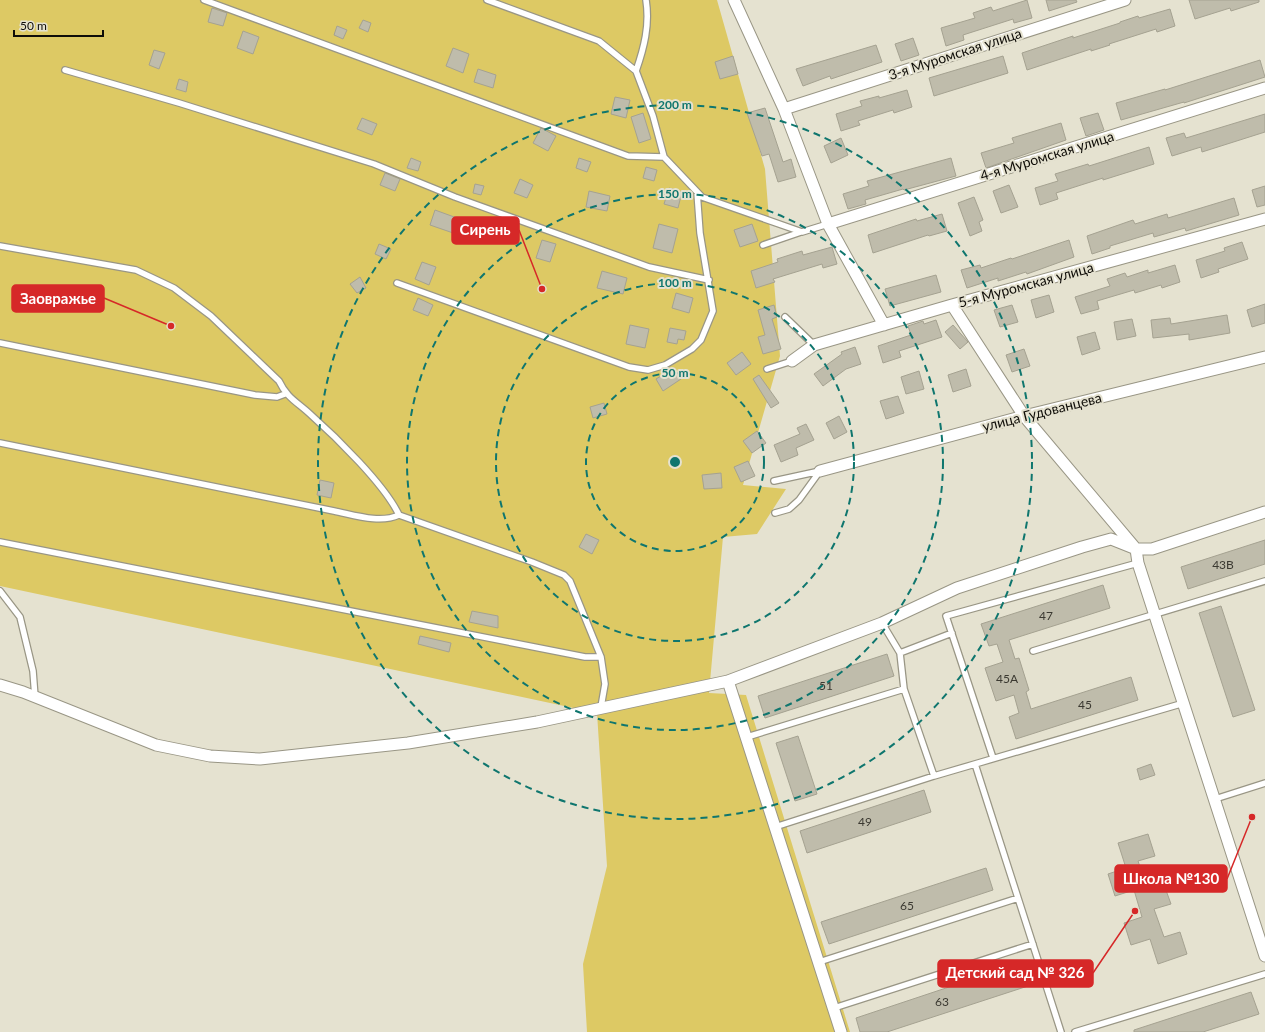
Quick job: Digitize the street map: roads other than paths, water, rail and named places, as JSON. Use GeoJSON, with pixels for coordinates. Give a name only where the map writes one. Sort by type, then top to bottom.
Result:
{"type":"FeatureCollection","features":[{"type":"Feature","properties":{"kind":"street"},"geometry":{"type":"LineString","coordinates":[[734,0],[784,109],[828,224],[884,325]]}},
{"type":"Feature","properties":{"kind":"street","name":"3-я Муромская улица"},"geometry":{"type":"LineString","coordinates":[[784,109],[1125,0]]}},
{"type":"Feature","properties":{"kind":"street","name":"4-я Муромская улица"},"geometry":{"type":"LineString","coordinates":[[828,224],[1265,88]]}},
{"type":"Feature","properties":{"kind":"street","name":"5-я Муромская улица"},"geometry":{"type":"LineString","coordinates":[[792,361],[814,345],[952,305],[1265,219]]}},
{"type":"Feature","properties":{"kind":"street"},"geometry":{"type":"LineString","coordinates":[[952,305],[1024,416],[1136,549],[1138,562],[1154,614],[1265,956]]}},
{"type":"Feature","properties":{"kind":"street","name":"улица Гудованцева"},"geometry":{"type":"LineString","coordinates":[[820,471],[1024,416],[1265,357]]}},
{"type":"Feature","properties":{"kind":"street"},"geometry":{"type":"LineString","coordinates":[[0,685],[35,697],[156,745],[210,756],[260,759],[408,743],[537,722],[601,707],[728,681],[882,623],[957,588],[1082,547],[1111,539],[1136,549],[1152,550],[1265,512]]}},
{"type":"Feature","properties":{"kind":"street"},"geometry":{"type":"LineString","coordinates":[[728,681],[747,736],[774,827],[841,1032]]}},
{"type":"Feature","properties":{"kind":"lane"},"geometry":{"type":"LineString","coordinates":[[204,0],[628,156],[664,157]]}},
{"type":"Feature","properties":{"kind":"lane"},"geometry":{"type":"LineString","coordinates":[[487,0],[599,41],[636,71],[653,116],[664,157],[697,192],[702,196],[802,232]]}},
{"type":"Feature","properties":{"kind":"lane"},"geometry":{"type":"LineString","coordinates":[[636,71],[645,39],[649,16],[646,0]]}},
{"type":"Feature","properties":{"kind":"lane"},"geometry":{"type":"LineString","coordinates":[[65,70],[179,103],[374,164],[455,197],[649,267],[709,280]]}},
{"type":"Feature","properties":{"kind":"lane"},"geometry":{"type":"LineString","coordinates":[[397,283],[629,367],[648,370],[665,365],[692,349],[701,340],[712,311],[709,280],[700,233],[697,192]]}},
{"type":"Feature","properties":{"kind":"lane"},"geometry":{"type":"LineString","coordinates":[[763,245],[828,224]]}},
{"type":"Feature","properties":{"kind":"lane"},"geometry":{"type":"LineString","coordinates":[[0,246],[136,270],[174,288],[211,316],[279,381],[285,394],[310,414],[366,471],[395,506],[399,515],[532,562],[564,575],[570,581],[601,657],[605,684],[601,707]]}},
{"type":"Feature","properties":{"kind":"lane"},"geometry":{"type":"LineString","coordinates":[[785,317],[814,345]]}},
{"type":"Feature","properties":{"kind":"lane"},"geometry":{"type":"LineString","coordinates":[[0,343],[255,395],[277,397],[285,394]]}},
{"type":"Feature","properties":{"kind":"lane"},"geometry":{"type":"LineString","coordinates":[[768,369],[792,361]]}},
{"type":"Feature","properties":{"kind":"lane"},"geometry":{"type":"LineString","coordinates":[[0,443],[334,512],[374,519],[394,518],[399,515]]}},
{"type":"Feature","properties":{"kind":"lane"},"geometry":{"type":"LineString","coordinates":[[774,481],[820,471]]}},
{"type":"Feature","properties":{"kind":"lane"},"geometry":{"type":"LineString","coordinates":[[775,513],[789,509],[799,500],[820,471]]}},
{"type":"Feature","properties":{"kind":"lane"},"geometry":{"type":"LineString","coordinates":[[0,542],[585,657],[601,657]]}},
{"type":"Feature","properties":{"kind":"lane"},"geometry":{"type":"LineString","coordinates":[[993,758],[946,616],[1138,562]]}},
{"type":"Feature","properties":{"kind":"lane"},"geometry":{"type":"LineString","coordinates":[[1033,652],[1154,614],[1265,582]]}},
{"type":"Feature","properties":{"kind":"lane"},"geometry":{"type":"LineString","coordinates":[[0,591],[20,617],[33,671],[35,697]]}},
{"type":"Feature","properties":{"kind":"lane"},"geometry":{"type":"LineString","coordinates":[[882,623],[900,653],[904,689],[934,776]]}},
{"type":"Feature","properties":{"kind":"lane"},"geometry":{"type":"LineString","coordinates":[[900,653],[952,633]]}},
{"type":"Feature","properties":{"kind":"lane"},"geometry":{"type":"LineString","coordinates":[[747,736],[904,689]]}},
{"type":"Feature","properties":{"kind":"lane"},"geometry":{"type":"LineString","coordinates":[[774,827],[993,758],[1184,703]]}},
{"type":"Feature","properties":{"kind":"lane"},"geometry":{"type":"LineString","coordinates":[[975,764],[1061,1032]]}},
{"type":"Feature","properties":{"kind":"lane"},"geometry":{"type":"LineString","coordinates":[[1214,799],[1265,783]]}},
{"type":"Feature","properties":{"kind":"lane"},"geometry":{"type":"LineString","coordinates":[[819,962],[1018,898]]}},
{"type":"Feature","properties":{"kind":"lane"},"geometry":{"type":"LineString","coordinates":[[834,1008],[1032,944]]}},
{"type":"Feature","properties":{"kind":"lane"},"geometry":{"type":"LineString","coordinates":[[1075,1032],[1265,974]]}},
{"type":"Feature","properties":{"kind":"place","name":"Сирень"},"geometry":{"type":"Point","coordinates":[542,289]}},
{"type":"Feature","properties":{"kind":"place","name":"Заовражье"},"geometry":{"type":"Point","coordinates":[171,326]}},
{"type":"Feature","properties":{"kind":"place","name":"Школа №130"},"geometry":{"type":"Point","coordinates":[1252,817]}},
{"type":"Feature","properties":{"kind":"place","name":"Детский сад № 326"},"geometry":{"type":"Point","coordinates":[1135,911]}}]}
